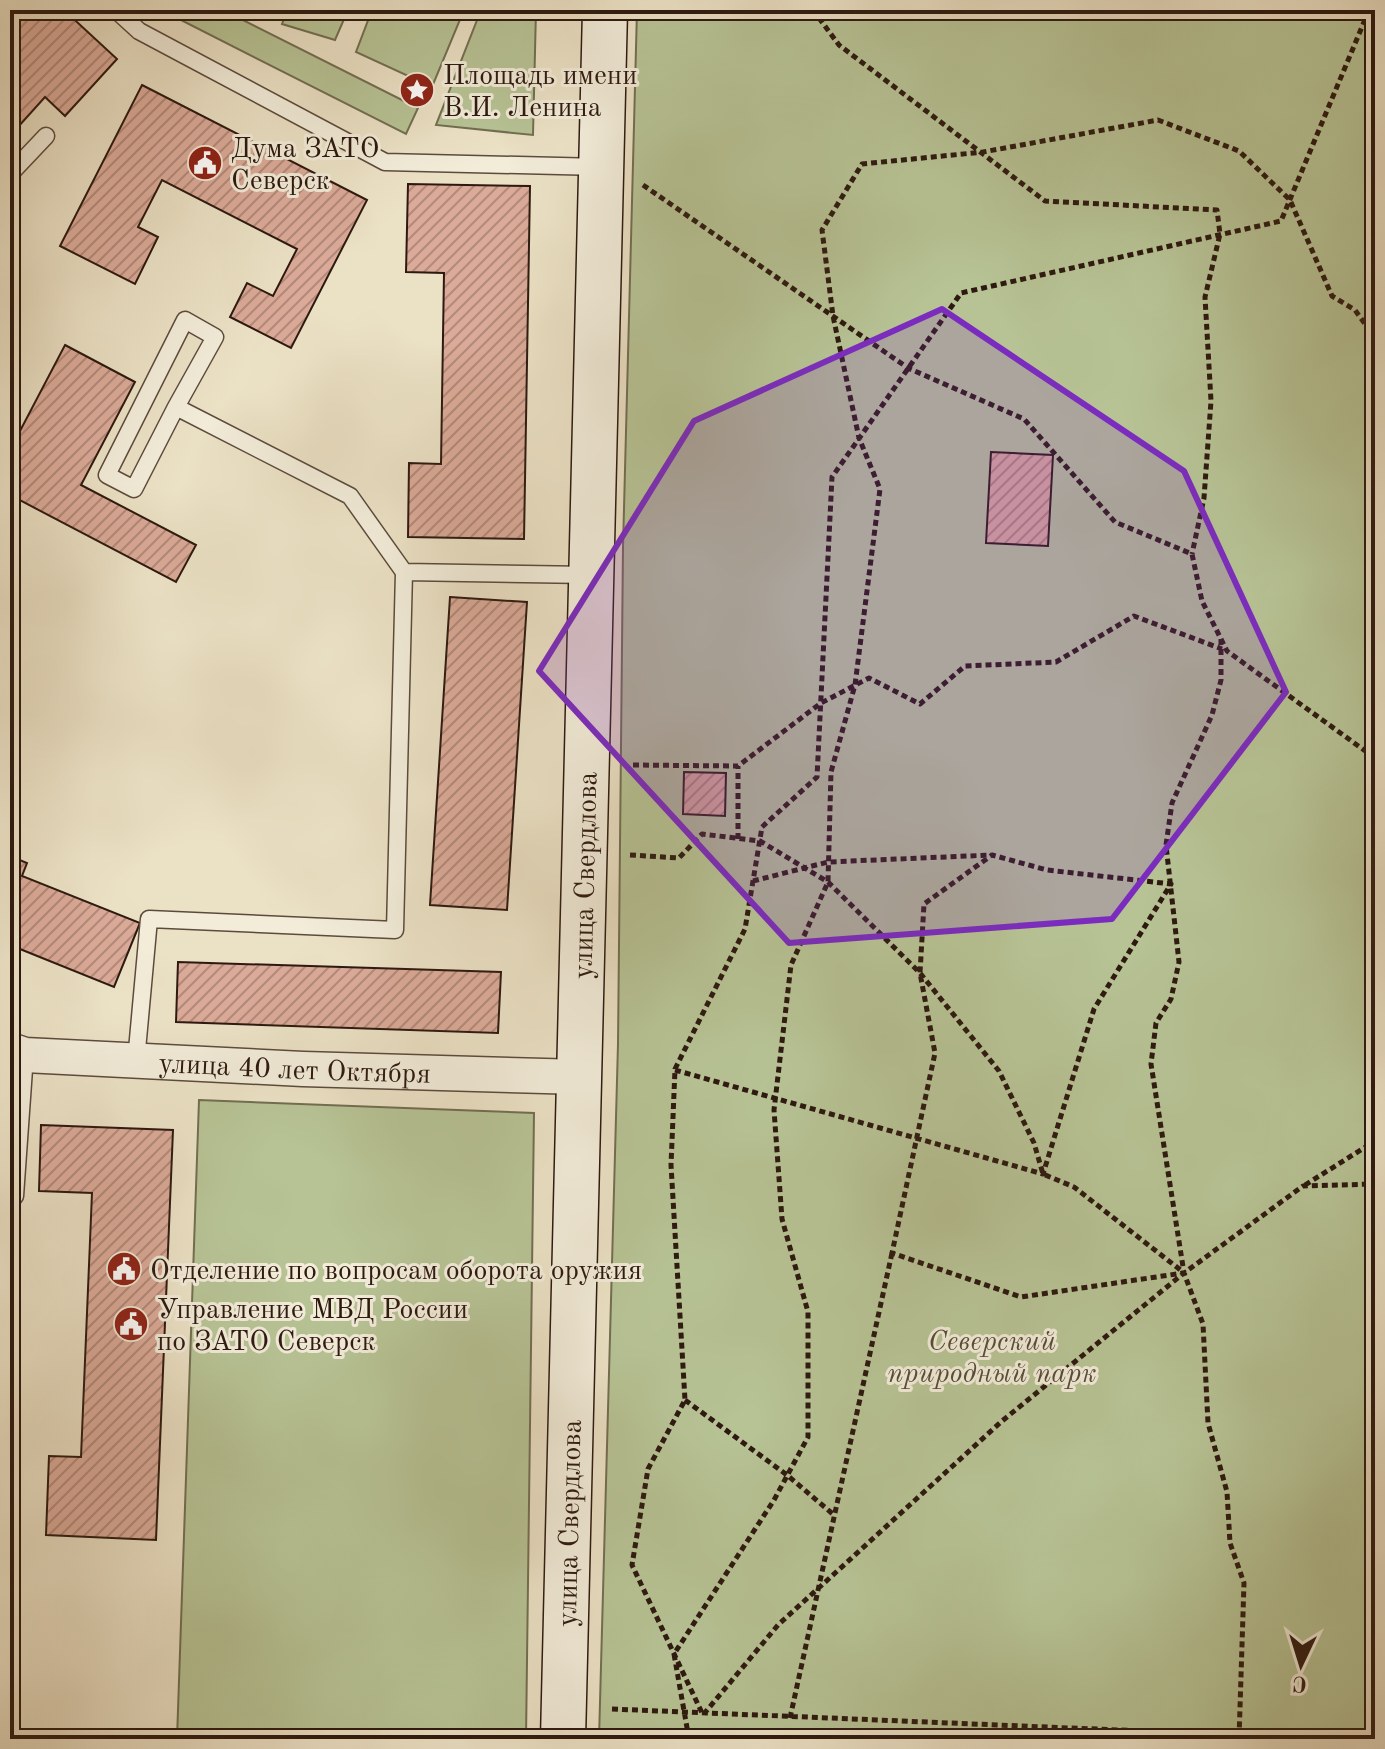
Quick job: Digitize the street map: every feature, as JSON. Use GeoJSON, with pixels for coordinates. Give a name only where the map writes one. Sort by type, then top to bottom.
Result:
{"type":"FeatureCollection","features":[{"type":"Feature","properties":{"kind":"street","name":"улица Свердлова"},"geometry":{"type":"LineString","coordinates":[[563,1739],[594,575],[605,10]]}},
{"type":"Feature","properties":{"kind":"street","name":"улица 40 лет Октября"},"geometry":{"type":"LineString","coordinates":[[18,1053],[136,1061],[581,1077]]}},
{"type":"Feature","properties":{"kind":"lane"},"geometry":{"type":"LineString","coordinates":[[116,10],[139,31],[385,162],[603,167]]}},
{"type":"Feature","properties":{"kind":"lane"},"geometry":{"type":"LineString","coordinates":[[10,174],[46,136]]}},
{"type":"Feature","properties":{"kind":"lane"},"geometry":{"type":"LineString","coordinates":[[185,320],[215,337],[176,407],[134,489],[107,475],[185,320]]}},
{"type":"Feature","properties":{"kind":"lane"},"geometry":{"type":"LineString","coordinates":[[136,1061],[149,919],[395,930],[404,572],[350,496],[176,407]]}},
{"type":"Feature","properties":{"kind":"lane"},"geometry":{"type":"LineString","coordinates":[[404,572],[594,575]]}},
{"type":"Feature","properties":{"kind":"lane"},"geometry":{"type":"LineString","coordinates":[[10,1201],[15,1196],[18,1053]]}},
{"type":"Feature","properties":{"kind":"path"},"geometry":{"type":"LineString","coordinates":[[813,10],[839,45],[1045,201],[1217,210],[1220,234],[1205,297],[1211,401],[1204,498],[1192,554],[1202,601],[1224,650],[1221,680],[1212,715],[1172,803],[1166,845],[1179,962],[1171,999],[1156,1023],[1151,1064],[1184,1273],[1203,1324],[1208,1423],[1227,1492],[1230,1543],[1244,1583],[1239,1738]]}},
{"type":"Feature","properties":{"kind":"path"},"geometry":{"type":"LineString","coordinates":[[703,1715],[632,1565],[648,1469],[685,1400],[671,1165],[675,1069],[745,929],[762,827],[817,777],[832,477],[961,293],[1281,221],[1369,10]]}},
{"type":"Feature","properties":{"kind":"path"},"geometry":{"type":"LineString","coordinates":[[689,1739],[674,1654],[808,1437],[808,1312],[782,1219],[776,1097],[791,965],[828,882],[831,772],[855,685],[880,489],[859,438],[833,316],[822,230],[862,164],[983,152],[1158,120],[1239,151],[1290,200],[1332,296],[1355,310],[1375,338]]}},
{"type":"Feature","properties":{"kind":"path"},"geometry":{"type":"LineString","coordinates":[[643,185],[908,368],[1024,419],[1115,522],[1192,554]]}},
{"type":"Feature","properties":{"kind":"path"},"geometry":{"type":"LineString","coordinates":[[633,765],[738,766],[821,703],[869,678],[920,704],[965,666],[1056,662],[1134,616],[1224,650],[1375,758]]}},
{"type":"Feature","properties":{"kind":"path"},"geometry":{"type":"LineString","coordinates":[[738,766],[738,839]]}},
{"type":"Feature","properties":{"kind":"path"},"geometry":{"type":"LineString","coordinates":[[630,855],[679,858],[702,834],[760,841],[828,882],[920,973],[999,1071],[1034,1143],[1043,1174]]}},
{"type":"Feature","properties":{"kind":"path"},"geometry":{"type":"LineString","coordinates":[[753,881],[828,862],[992,855],[1047,870],[1171,884]]}},
{"type":"Feature","properties":{"kind":"path"},"geometry":{"type":"LineString","coordinates":[[790,1718],[935,1053],[920,973],[924,904],[992,855]]}},
{"type":"Feature","properties":{"kind":"path"},"geometry":{"type":"LineString","coordinates":[[1043,1174],[1094,1009],[1171,884]]}},
{"type":"Feature","properties":{"kind":"path"},"geometry":{"type":"LineString","coordinates":[[1375,919],[1375,926]]}},
{"type":"Feature","properties":{"kind":"path"},"geometry":{"type":"LineString","coordinates":[[675,1069],[917,1135],[1043,1174],[1074,1187],[1184,1273]]}},
{"type":"Feature","properties":{"kind":"path"},"geometry":{"type":"LineString","coordinates":[[703,1715],[778,1625],[1002,1421],[1184,1273],[1303,1186],[1375,1141]]}},
{"type":"Feature","properties":{"kind":"path"},"geometry":{"type":"LineString","coordinates":[[1303,1186],[1375,1184]]}},
{"type":"Feature","properties":{"kind":"path"},"geometry":{"type":"LineString","coordinates":[[892,1253],[1021,1297],[1184,1273]]}},
{"type":"Feature","properties":{"kind":"path"},"geometry":{"type":"LineString","coordinates":[[685,1400],[787,1475],[834,1515]]}},
{"type":"Feature","properties":{"kind":"path"},"geometry":{"type":"LineString","coordinates":[[612,1709],[1239,1738],[1336,1739]]}},
{"type":"Feature","properties":{"kind":"highlighted area"},"geometry":{"type":"Polygon","coordinates":[[[942,309],[1184,471],[1286,692],[1112,919],[789,943],[539,671],[694,421],[942,309]]]}},
{"type":"Feature","properties":{"kind":"green space"},"geometry":{"type":"Polygon","coordinates":[[[178,10],[223,10],[418,108],[406,134],[175,17],[178,10]]]}},
{"type":"Feature","properties":{"kind":"green space"},"geometry":{"type":"Polygon","coordinates":[[[287,10],[348,10],[335,40],[282,24],[287,10]]]}},
{"type":"Feature","properties":{"kind":"green space"},"geometry":{"type":"Polygon","coordinates":[[[372,10],[464,10],[432,87],[356,52],[372,10]]]}},
{"type":"Feature","properties":{"kind":"green space"},"geometry":{"type":"Polygon","coordinates":[[[481,10],[536,10],[533,135],[436,125],[481,10]]]}},
{"type":"Feature","properties":{"kind":"green space","name":"Северский природный парк"},"geometry":{"type":"Polygon","coordinates":[[[637,10],[1375,10],[1375,1739],[599,1739],[618,1044],[623,547],[637,10]]]}},
{"type":"Feature","properties":{"kind":"green space"},"geometry":{"type":"Polygon","coordinates":[[[199,1100],[534,1113],[526,1739],[177,1739],[199,1100]]]}},
{"type":"Feature","properties":{"kind":"building"},"geometry":{"type":"Polygon","coordinates":[[[16,10],[64,10],[117,59],[65,116],[45,97],[10,136],[10,17],[16,10]]]}},
{"type":"Feature","properties":{"kind":"building"},"geometry":{"type":"Polygon","coordinates":[[[142,85],[367,200],[291,348],[230,317],[247,283],[273,296],[297,249],[162,180],[138,227],[158,237],[135,284],[60,246],[142,85]]]}},
{"type":"Feature","properties":{"kind":"building"},"geometry":{"type":"Polygon","coordinates":[[[408,184],[530,186],[524,539],[408,537],[409,463],[441,464],[444,273],[406,272],[408,184]]]}},
{"type":"Feature","properties":{"kind":"building"},"geometry":{"type":"Polygon","coordinates":[[[65,345],[135,382],[81,485],[196,545],[176,582],[10,495],[10,450],[65,345]]]}},
{"type":"Feature","properties":{"kind":"building"},"geometry":{"type":"Polygon","coordinates":[[[991,452],[1053,455],[1048,546],[986,543],[991,452]]]}},
{"type":"Feature","properties":{"kind":"building"},"geometry":{"type":"Polygon","coordinates":[[[450,597],[527,602],[507,910],[430,905],[450,597]]]}},
{"type":"Feature","properties":{"kind":"building"},"geometry":{"type":"Polygon","coordinates":[[[684,772],[726,773],[725,816],[683,814],[684,772]]]}},
{"type":"Feature","properties":{"kind":"building"},"geometry":{"type":"Polygon","coordinates":[[[10,856],[27,863],[22,876],[140,923],[114,987],[10,945],[10,856]]]}},
{"type":"Feature","properties":{"kind":"building"},"geometry":{"type":"Polygon","coordinates":[[[178,962],[501,972],[498,1033],[176,1022],[178,962]]]}},
{"type":"Feature","properties":{"kind":"building"},"geometry":{"type":"Polygon","coordinates":[[[41,1125],[173,1130],[156,1540],[46,1535],[49,1456],[81,1457],[92,1193],[39,1191],[41,1125]]]}},
{"type":"Feature","properties":{"kind":"building"},"geometry":{"type":"Polygon","coordinates":[[[10,1573],[17,1573],[10,1709],[10,1573]]]}},
{"type":"Feature","properties":{"kind":"place","name":"Площадь имени В.И. Ленина"},"geometry":{"type":"Point","coordinates":[417,90]}},
{"type":"Feature","properties":{"kind":"place","name":"Дума ЗАТО Северск"},"geometry":{"type":"Point","coordinates":[205,163]}},
{"type":"Feature","properties":{"kind":"place","name":"Отделение по вопросам оборота оружия"},"geometry":{"type":"Point","coordinates":[124,1269]}},
{"type":"Feature","properties":{"kind":"place","name":"Управление МВД России по ЗАТО Северск"},"geometry":{"type":"Point","coordinates":[131,1324]}}]}
